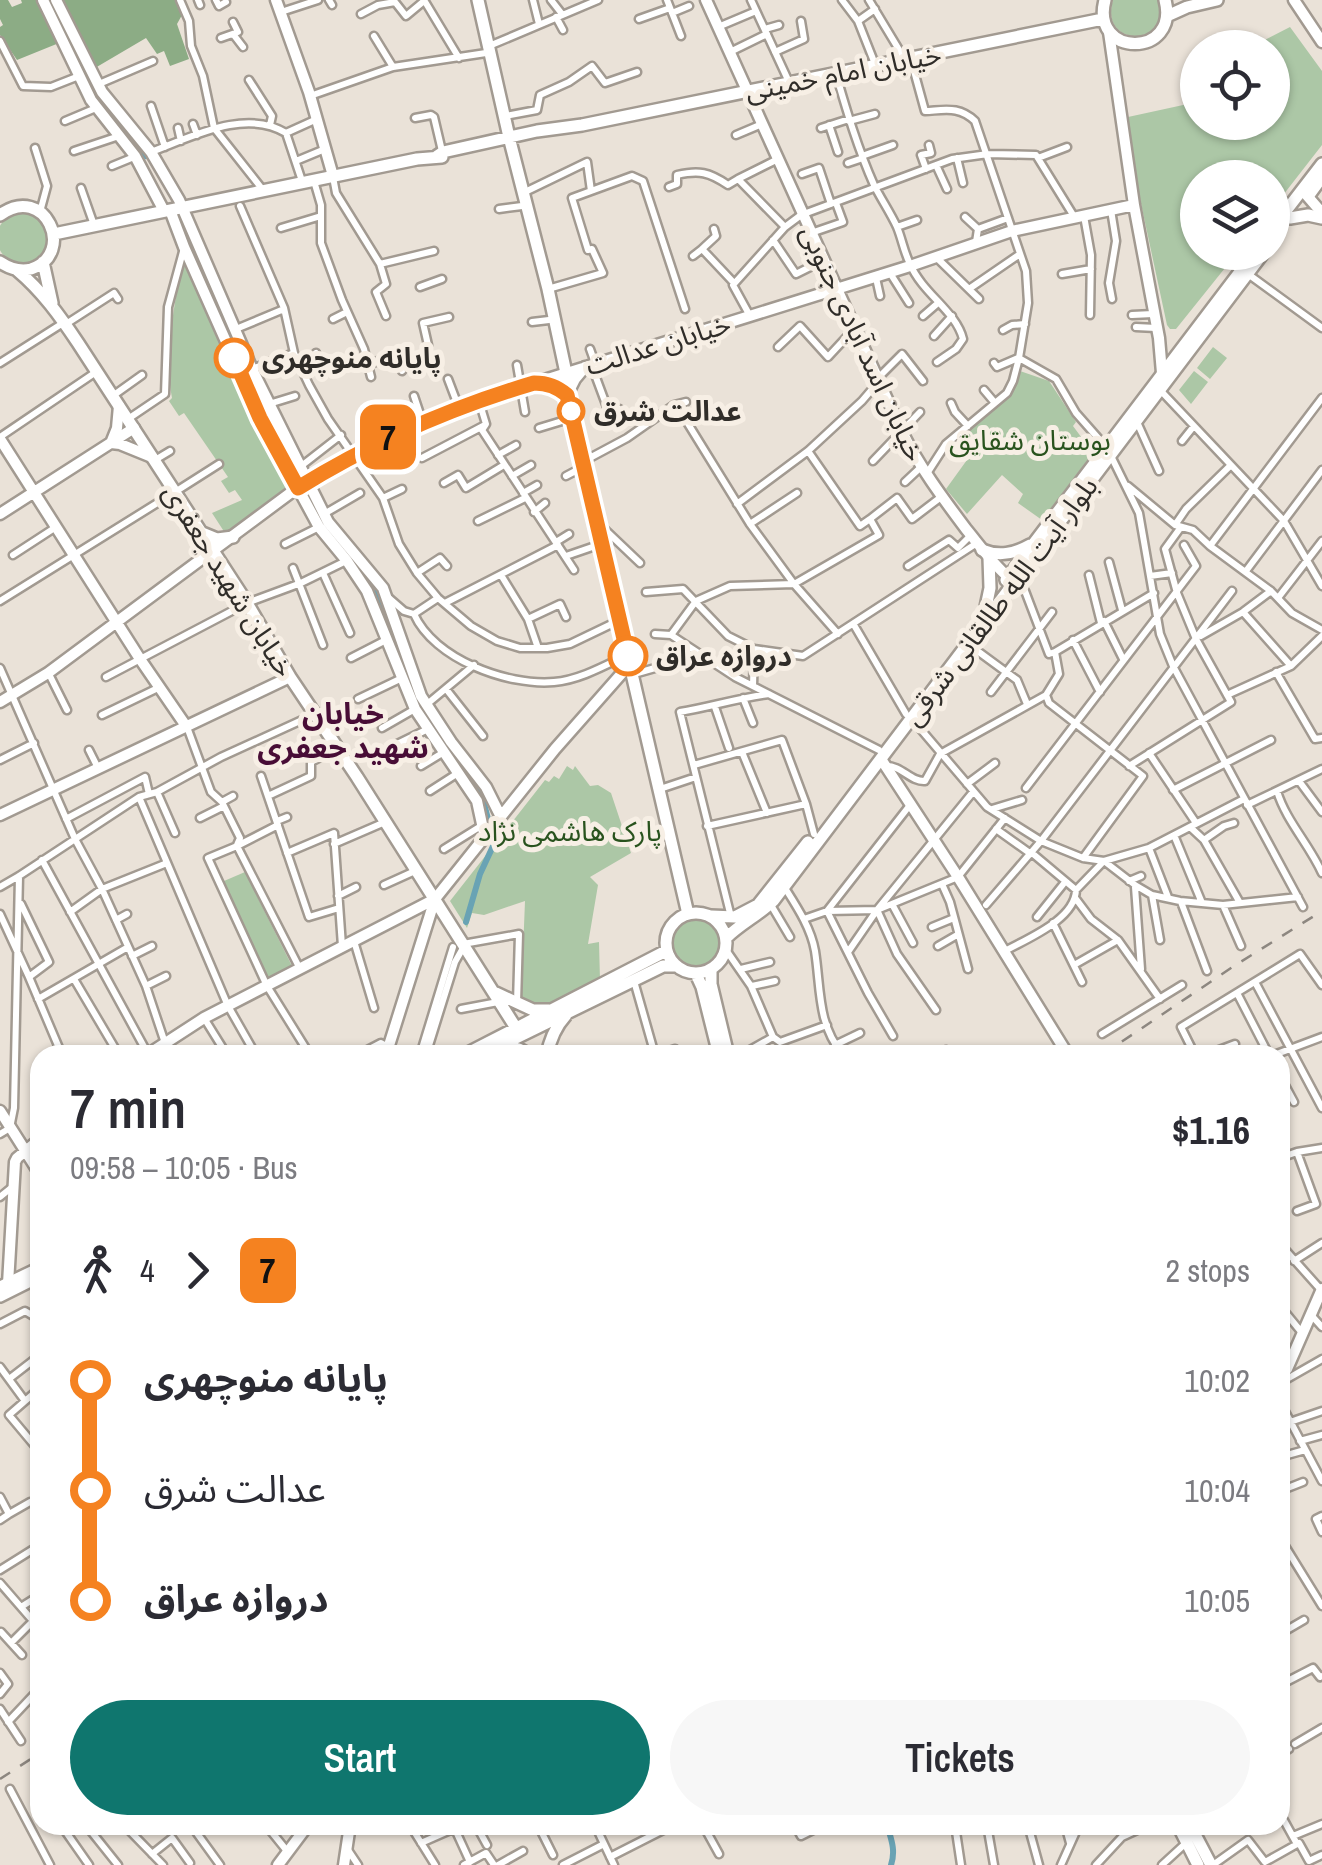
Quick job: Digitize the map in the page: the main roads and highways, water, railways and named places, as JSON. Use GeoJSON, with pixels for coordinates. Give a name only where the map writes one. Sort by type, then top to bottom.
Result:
{"type":"FeatureCollection","features":[{"type":"Feature","properties":{"kind":"main road"},"geometry":{"type":"LineString","coordinates":[[476,0],[508,141],[548,289],[567,395],[688,914]]}},
{"type":"Feature","properties":{"kind":"main road"},"geometry":{"type":"LineString","coordinates":[[1105,0],[1103,19],[1110,32],[1128,44],[1158,36],[1168,16],[1165,0]]}},
{"type":"Feature","properties":{"kind":"main road"},"geometry":{"type":"LineString","coordinates":[[1168,16],[1186,7],[1218,0]]}},
{"type":"Feature","properties":{"kind":"main road","name":"خیابان امام خمینی"},"geometry":{"type":"LineString","coordinates":[[54,234],[440,154],[444,158],[508,141],[562,134],[582,125],[1103,19]]}},
{"type":"Feature","properties":{"kind":"main road"},"geometry":{"type":"LineString","coordinates":[[487,50],[506,116],[508,141]]}},
{"type":"Feature","properties":{"kind":"main road"},"geometry":{"type":"LineString","coordinates":[[1290,218],[1322,164]]}},
{"type":"Feature","properties":{"kind":"main road"},"geometry":{"type":"LineString","coordinates":[[1290,209],[1322,178]]}},
{"type":"Feature","properties":{"kind":"main road"},"geometry":{"type":"LineString","coordinates":[[523,199],[564,375]]}},
{"type":"Feature","properties":{"kind":"main road"},"geometry":{"type":"LineString","coordinates":[[3,208],[23,206],[40,212],[54,234],[52,247],[42,262],[34,268],[16,270]]}},
{"type":"Feature","properties":{"kind":"main road"},"geometry":{"type":"LineString","coordinates":[[1290,218],[1322,215]]}},
{"type":"Feature","properties":{"kind":"main road","name":"خیابان شهید جعفری"},"geometry":{"type":"LineString","coordinates":[[0,262],[34,285],[65,324],[153,458],[171,495],[247,603],[290,677],[435,900],[460,946],[518,1031]]}},
{"type":"Feature","properties":{"kind":"main road","name":"خیابان شهید جعفری"},"geometry":{"type":"LineString","coordinates":[[42,262],[53,307]]}},
{"type":"Feature","properties":{"kind":"main road","name":"بلوار آیت الله طالقانی شرقی"},"geometry":{"type":"LineString","coordinates":[[909,716],[968,644],[1034,544],[1160,390],[1241,270]]}},
{"type":"Feature","properties":{"kind":"main road","name":"بلوار آیت الله طالقانی شرقی"},"geometry":{"type":"LineString","coordinates":[[726,944],[740,924],[770,904],[882,758],[986,607],[1108,451],[1162,374],[1251,270]]}},
{"type":"Feature","properties":{"kind":"main road"},"geometry":{"type":"LineString","coordinates":[[200,532],[217,539],[233,537]]}},
{"type":"Feature","properties":{"kind":"main road"},"geometry":{"type":"LineString","coordinates":[[986,607],[990,588],[980,547],[991,554],[1008,554],[1034,544]]}},
{"type":"Feature","properties":{"kind":"main road","name":"بلوار آیت الله طالقانی شرقی"},"geometry":{"type":"LineString","coordinates":[[711,916],[735,917],[758,904],[882,758]]}},
{"type":"Feature","properties":{"kind":"main road"},"geometry":{"type":"LineString","coordinates":[[688,914],[711,916],[721,925],[726,944],[718,965],[696,974],[682,970],[666,951],[670,928],[688,914]]}},
{"type":"Feature","properties":{"kind":"main road"},"geometry":{"type":"LineString","coordinates":[[489,1045],[666,951]]}},
{"type":"Feature","properties":{"kind":"main road"},"geometry":{"type":"LineString","coordinates":[[518,1031],[569,1012],[662,966],[676,966]]}},
{"type":"Feature","properties":{"kind":"main road"},"geometry":{"type":"LineString","coordinates":[[711,970],[726,1045]]}},
{"type":"Feature","properties":{"kind":"main road"},"geometry":{"type":"LineString","coordinates":[[696,974],[716,1045]]}},
{"type":"Feature","properties":{"kind":"main road"},"geometry":{"type":"LineString","coordinates":[[494,1045],[501,1022],[498,1000],[533,1010],[553,1010]]}},
{"type":"Feature","properties":{"kind":"main road"},"geometry":{"type":"LineString","coordinates":[[548,1045],[569,1012]]}},
{"type":"Feature","properties":{"kind":"main road"},"geometry":{"type":"LineString","coordinates":[[497,1042],[508,1045]]}},
{"type":"Feature","properties":{"kind":"main road"},"geometry":{"type":"LineString","coordinates":[[4,1285],[30,1273]]}},
{"type":"Feature","properties":{"kind":"main road"},"geometry":{"type":"LineString","coordinates":[[0,1296],[30,1281]]}},
{"type":"Feature","properties":{"kind":"main road"},"geometry":{"type":"LineString","coordinates":[[1183,1835],[1198,1865]]}},
{"type":"Feature","properties":{"kind":"main road"},"geometry":{"type":"LineString","coordinates":[[1196,1835],[1212,1865]]}},
{"type":"Feature","properties":{"kind":"waterway"},"geometry":{"type":"LineString","coordinates":[[77,52],[96,97],[131,139]]}},
{"type":"Feature","properties":{"kind":"waterway"},"geometry":{"type":"LineString","coordinates":[[138,147],[146,156]]}},
{"type":"Feature","properties":{"kind":"waterway"},"geometry":{"type":"LineString","coordinates":[[192,249],[209,287]]}},
{"type":"Feature","properties":{"kind":"waterway"},"geometry":{"type":"LineString","coordinates":[[214,299],[292,466]]}},
{"type":"Feature","properties":{"kind":"waterway"},"geometry":{"type":"LineString","coordinates":[[355,562],[376,595],[401,662]]}},
{"type":"Feature","properties":{"kind":"waterway"},"geometry":{"type":"LineString","coordinates":[[417,702],[481,792],[488,819]]}},
{"type":"Feature","properties":{"kind":"waterway"},"geometry":{"type":"LineString","coordinates":[[466,922],[480,874],[494,844]]}},
{"type":"Feature","properties":{"kind":"waterway"},"geometry":{"type":"LineString","coordinates":[[450,967],[455,953]]}},
{"type":"Feature","properties":{"kind":"waterway"},"geometry":{"type":"LineString","coordinates":[[890,1835],[891,1865]]}},
{"type":"Feature","properties":{"kind":"railway"},"geometry":{"type":"LineString","coordinates":[[1117,1045],[1322,911]]}},
{"type":"Feature","properties":{"kind":"railway"},"geometry":{"type":"LineString","coordinates":[[0,1779],[30,1760]]}},
{"type":"Feature","properties":{"kind":"place","name":"پایانه منوچهری"},"geometry":{"type":"Point","coordinates":[234,358]}},
{"type":"Feature","properties":{"kind":"place","name":"عدالت شرق"},"geometry":{"type":"Point","coordinates":[571,411]}},
{"type":"Feature","properties":{"kind":"place","name":"دروازه عراق"},"geometry":{"type":"Point","coordinates":[628,656]}},
{"type":"Feature","properties":{"kind":"district","name":"خیابان شهید جعفری"},"geometry":{"type":"Point","coordinates":[343,731]}},
{"type":"Feature","properties":{"kind":"park label","name":"بوستان شقایق"},"geometry":{"type":"Point","coordinates":[1030,440]}},
{"type":"Feature","properties":{"kind":"park label","name":"پارک هاشمی نژاد"},"geometry":{"type":"Point","coordinates":[570,831]}}]}
